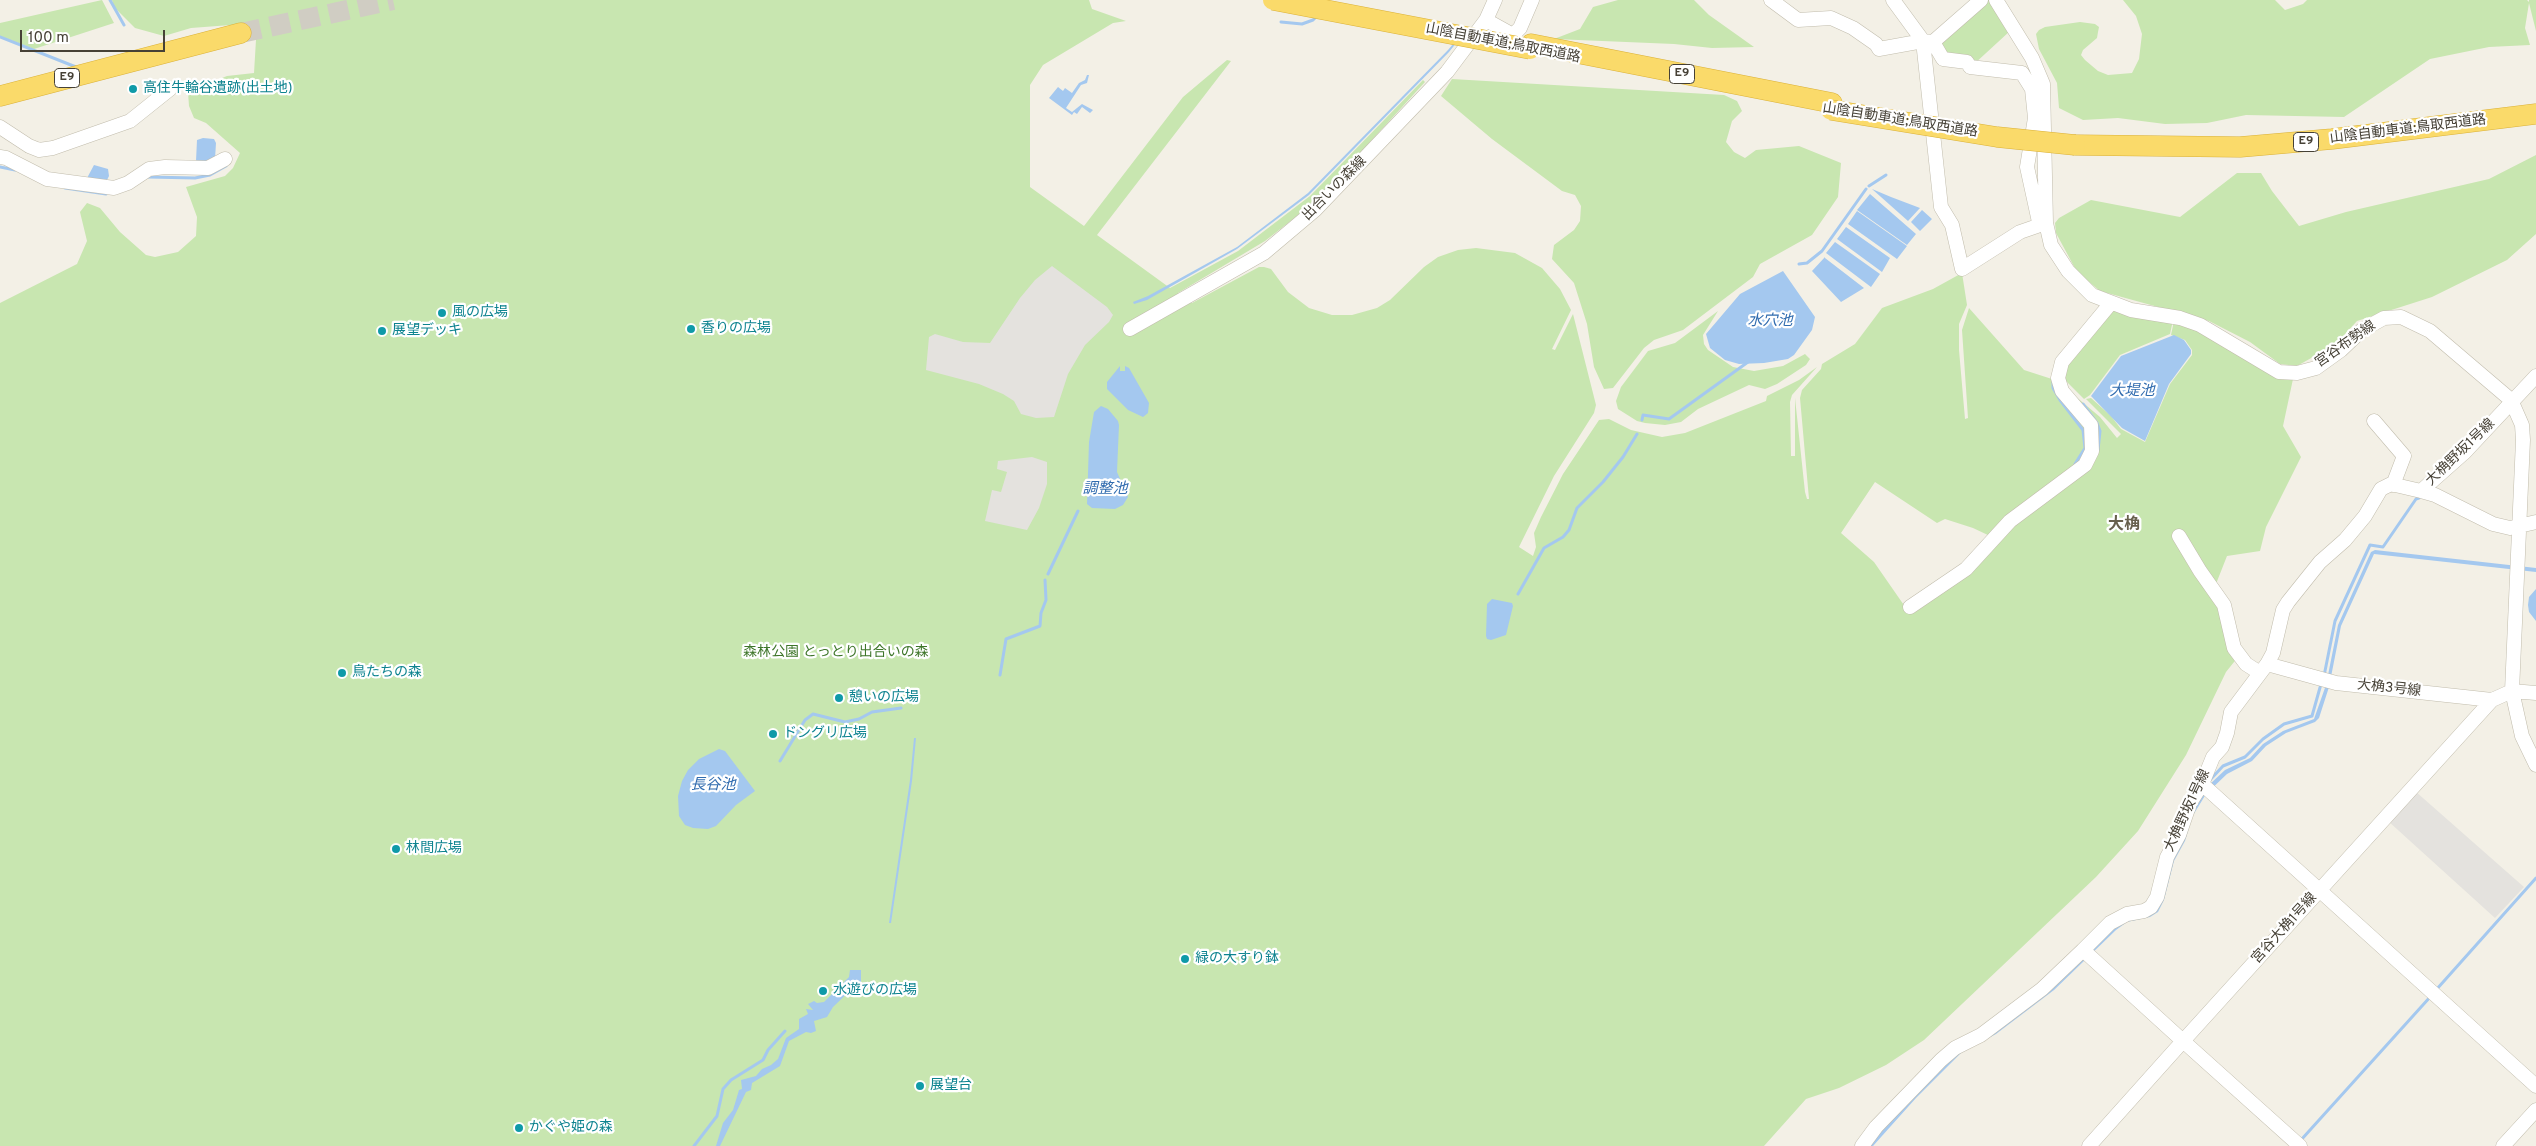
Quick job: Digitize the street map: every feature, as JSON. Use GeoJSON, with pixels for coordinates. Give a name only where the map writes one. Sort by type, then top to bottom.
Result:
{"type":"FeatureCollection","features":[{"type":"Feature","properties":{"kind":"highway","name":"山陰自動車道;鳥取西道路"},"geometry":{"type":"LineString","coordinates":[[1273,0],[1531,46]]}},
{"type":"Feature","properties":{"kind":"highway","name":"山陰自動車道;鳥取西道路"},"geometry":{"type":"LineString","coordinates":[[1301,0],[1832,107],[2075,142],[2240,148],[2332,139],[2536,114]]}},
{"type":"Feature","properties":{"kind":"highway","name":"E9"},"geometry":{"type":"LineString","coordinates":[[0,89],[240,30]]}},
{"type":"Feature","properties":{"kind":"highway","name":"E9"},"geometry":{"type":"LineString","coordinates":[[0,96],[134,57]]}},
{"type":"Feature","properties":{"kind":"highway","name":"山陰自動車道;鳥取西道路"},"geometry":{"type":"LineString","coordinates":[[2075,142],[2241,140],[2331,134],[2536,108]]}},
{"type":"Feature","properties":{"kind":"street","name":"出合いの森線"},"geometry":{"type":"LineString","coordinates":[[1130,329],[1264,252],[1284,238],[1315,210],[1447,72],[1486,20],[1495,0]]}},
{"type":"Feature","properties":{"kind":"street"},"geometry":{"type":"LineString","coordinates":[[1486,20],[1512,35],[1520,28],[1532,0]]}},
{"type":"Feature","properties":{"kind":"street"},"geometry":{"type":"LineString","coordinates":[[1771,0],[1798,20],[1831,18],[1853,28],[1876,44],[1879,49],[1928,41],[1981,0]]}},
{"type":"Feature","properties":{"kind":"street"},"geometry":{"type":"LineString","coordinates":[[1893,0],[1928,41],[1943,59],[1967,62],[1970,67],[2022,73],[2032,89],[2035,118],[2027,167],[2043,224],[2020,232],[1962,269],[1952,225],[1941,207],[1928,41]]}},
{"type":"Feature","properties":{"kind":"street","name":"宮谷布勢線"},"geometry":{"type":"LineString","coordinates":[[1996,0],[2032,58],[2043,84],[2043,224],[2051,245],[2068,271],[2092,294],[2131,310],[2180,318],[2200,325],[2279,372],[2298,373],[2316,368],[2341,350],[2362,330],[2384,318],[2401,317],[2430,331],[2511,400],[2522,425],[2512,691],[2522,736],[2536,765]]}},
{"type":"Feature","properties":{"kind":"street"},"geometry":{"type":"LineString","coordinates":[[0,127],[29,146],[39,150],[53,148],[130,121],[170,89]]}},
{"type":"Feature","properties":{"kind":"street"},"geometry":{"type":"LineString","coordinates":[[0,158],[6,158],[47,179],[114,188],[128,183],[149,169],[165,167],[208,168],[225,159]]}},
{"type":"Feature","properties":{"kind":"street"},"geometry":{"type":"LineString","coordinates":[[1910,607],[1966,569],[2010,521],[2085,465],[2092,451],[2091,425],[2062,391],[2058,378],[2062,362],[2111,303]]}},
{"type":"Feature","properties":{"kind":"street","name":"大桷野坂1号線"},"geometry":{"type":"LineString","coordinates":[[2084,950],[2116,918],[2151,907],[2157,897],[2167,857],[2179,835],[2190,803],[2202,784],[2206,770],[2222,747],[2231,712],[2264,669],[2273,653],[2283,610],[2288,602],[2320,562],[2345,540],[2365,516],[2381,489],[2393,485],[2421,491],[2471,446],[2496,420],[2511,400],[2536,376]]}},
{"type":"Feature","properties":{"kind":"street"},"geometry":{"type":"LineString","coordinates":[[2374,421],[2404,456],[2393,485]]}},
{"type":"Feature","properties":{"kind":"street"},"geometry":{"type":"LineString","coordinates":[[2421,491],[2435,495],[2493,524],[2510,528],[2519,524],[2536,522]]}},
{"type":"Feature","properties":{"kind":"street"},"geometry":{"type":"LineString","coordinates":[[2179,536],[2200,571],[2220,598],[2228,618],[2234,648],[2246,664],[2264,669]]}},
{"type":"Feature","properties":{"kind":"street"},"geometry":{"type":"LineString","coordinates":[[2218,613],[2220,598]]}},
{"type":"Feature","properties":{"kind":"street","name":"大桷3号線"},"geometry":{"type":"LineString","coordinates":[[2264,669],[2336,683],[2492,700]]}},
{"type":"Feature","properties":{"kind":"street"},"geometry":{"type":"LineString","coordinates":[[2492,700],[2512,691],[2536,693]]}},
{"type":"Feature","properties":{"kind":"street","name":"宮谷大桷1号線"},"geometry":{"type":"LineString","coordinates":[[2184,1041],[2492,700]]}},
{"type":"Feature","properties":{"kind":"street"},"geometry":{"type":"LineString","coordinates":[[2202,784],[2536,1086]]}},
{"type":"Feature","properties":{"kind":"street"},"geometry":{"type":"LineString","coordinates":[[1862,1146],[1876,1126],[1941,1060],[1955,1048],[1981,1034],[2042,989],[2084,950],[2300,1146]]}},
{"type":"Feature","properties":{"kind":"street"},"geometry":{"type":"LineString","coordinates":[[2089,1146],[2184,1041]]}},
{"type":"Feature","properties":{"kind":"street"},"geometry":{"type":"LineString","coordinates":[[2503,1146],[2536,1110]]}},
{"type":"Feature","properties":{"kind":"green space"},"geometry":{"type":"Polygon","coordinates":[[[102,0],[114,23],[34,49],[0,36],[0,23],[102,0]]]}},
{"type":"Feature","properties":{"kind":"green space","name":"森林公園 とっとり出合いの森"},"geometry":{"type":"Polygon","coordinates":[[[112,0],[1089,0],[1092,9],[1126,21],[1113,23],[1043,65],[1030,85],[1030,187],[1084,226],[1183,97],[1227,60],[1231,61],[1097,235],[1170,288],[1238,251],[1310,196],[1423,80],[1425,82],[1337,178],[1297,216],[1265,241],[1178,293],[1192,303],[1259,267],[1264,267],[1271,269],[1288,292],[1309,308],[1332,315],[1352,315],[1377,308],[1390,300],[1424,267],[1438,257],[1458,250],[1476,248],[1515,253],[1542,268],[1560,289],[1571,310],[1552,349],[1555,350],[1573,314],[1596,405],[1594,413],[1554,476],[1519,547],[1533,556],[1536,547],[1534,533],[1541,517],[1563,474],[1599,420],[1609,419],[1631,430],[1662,437],[1685,433],[1766,401],[1767,396],[1799,380],[1817,367],[1792,395],[1790,402],[1791,456],[1795,456],[1795,398],[1805,492],[1807,499],[1809,499],[1800,398],[1802,390],[1821,369],[1822,364],[1855,344],[1882,308],[1933,289],[1962,273],[1967,305],[1959,324],[1959,350],[1965,419],[1968,418],[1962,330],[1969,308],[2024,370],[2055,380],[2063,398],[2085,424],[2089,441],[2085,456],[2070,473],[2006,519],[1990,536],[1945,519],[1937,523],[1875,482],[1841,533],[1874,562],[1908,611],[1963,576],[2019,517],[2082,473],[2091,463],[2096,453],[2098,441],[2095,424],[2068,390],[2100,417],[2117,438],[2121,434],[2086,399],[2091,398],[2111,416],[2121,429],[2145,442],[2170,384],[2192,355],[2192,350],[2185,340],[2171,335],[2174,321],[2204,332],[2274,375],[2293,379],[2283,426],[2301,457],[2266,527],[2260,551],[2227,556],[2214,589],[2179,534],[2177,535],[2196,568],[2219,599],[2218,614],[2220,601],[2233,650],[2238,657],[2226,672],[2186,755],[2138,831],[2096,877],[1924,1040],[1886,1065],[1839,1088],[1806,1099],[1764,1146],[0,1146],[0,303],[77,264],[87,241],[80,212],[87,203],[100,208],[120,232],[146,255],[155,257],[178,252],[196,236],[197,217],[186,187],[225,176],[233,168],[240,153],[206,123],[194,118],[189,106],[188,92],[227,76],[254,73],[257,23],[191,28],[164,36],[135,28],[114,7],[112,0]]]}},
{"type":"Feature","properties":{"kind":"green space"},"geometry":{"type":"Polygon","coordinates":[[[1618,0],[1694,0],[1709,15],[1754,47],[1712,48],[1674,44],[1554,39],[1580,29],[1593,7],[1618,0]]]}},
{"type":"Feature","properties":{"kind":"green space"},"geometry":{"type":"Polygon","coordinates":[[[1984,0],[1992,0],[2010,31],[1973,65],[1946,62],[1938,45],[1984,0]]]}},
{"type":"Feature","properties":{"kind":"green space"},"geometry":{"type":"Polygon","coordinates":[[[2123,0],[2275,0],[2285,10],[2303,4],[2307,0],[2527,0],[2529,2],[2529,0],[2536,0],[2536,31],[2529,3],[2525,28],[2530,45],[2489,47],[2430,59],[2344,117],[2246,115],[2207,123],[2165,124],[2118,118],[2083,120],[2059,108],[2057,83],[2039,49],[2036,34],[2045,27],[2080,22],[2095,24],[2099,27],[2097,38],[2083,50],[2081,55],[2098,71],[2108,75],[2132,73],[2139,59],[2142,34],[2136,16],[2123,0]]]}},
{"type":"Feature","properties":{"kind":"green space"},"geometry":{"type":"Polygon","coordinates":[[[1452,79],[1724,95],[1737,101],[1742,111],[1732,121],[1726,142],[1734,152],[1745,158],[1756,150],[1799,146],[1841,163],[1838,197],[1812,235],[1760,264],[1753,277],[1683,330],[1654,340],[1644,348],[1613,388],[1604,389],[1594,367],[1587,324],[1574,283],[1552,259],[1554,245],[1574,230],[1580,221],[1581,206],[1575,195],[1562,191],[1492,139],[1441,96],[1452,79]]]}},
{"type":"Feature","properties":{"kind":"green space"},"geometry":{"type":"Polygon","coordinates":[[[2536,155],[2536,234],[2507,260],[2432,297],[2357,321],[2336,344],[2297,366],[2280,364],[2250,342],[2209,321],[2100,291],[2077,272],[2056,233],[2055,223],[2059,218],[2091,200],[2180,217],[2237,173],[2261,173],[2272,191],[2299,226],[2346,212],[2489,179],[2536,155]]]}},
{"type":"Feature","properties":{"kind":"green space"},"geometry":{"type":"Polygon","coordinates":[[[2112,310],[2173,320],[2170,334],[2120,355],[2090,395],[2084,399],[2063,378],[2062,369],[2112,310]]]}},
{"type":"Feature","properties":{"kind":"green space"},"geometry":{"type":"Polygon","coordinates":[[[1718,311],[1703,335],[1704,344],[1708,350],[1733,367],[1754,371],[1783,366],[1805,354],[1810,359],[1806,365],[1777,384],[1765,389],[1749,385],[1698,409],[1681,422],[1665,425],[1645,423],[1637,421],[1618,409],[1616,401],[1621,387],[1648,351],[1675,343],[1718,311]]]}},
{"type":"Feature","properties":{"kind":"shaded area"},"geometry":{"type":"Polygon","coordinates":[[[1052,266],[1107,307],[1113,315],[1109,322],[1085,345],[1068,374],[1054,417],[1036,418],[1021,414],[1014,401],[1003,394],[979,384],[926,370],[929,337],[935,334],[963,342],[990,343],[1020,298],[1035,280],[1052,266]]]}},
{"type":"Feature","properties":{"kind":"shaded area"},"geometry":{"type":"Polygon","coordinates":[[[1032,457],[1047,462],[1047,484],[1039,508],[1027,530],[985,521],[992,490],[1001,492],[1007,472],[997,469],[998,461],[1032,457]]]}},
{"type":"Feature","properties":{"kind":"shaded area"},"geometry":{"type":"Polygon","coordinates":[[[2415,791],[2524,887],[2495,918],[2388,821],[2415,791]]]}},
{"type":"Feature","properties":{"kind":"water"},"geometry":{"type":"Polygon","coordinates":[[[1464,31],[1449,52],[1309,195],[1237,249],[1147,300],[1134,304],[1133,302],[1148,296],[1237,247],[1308,193],[1448,50],[1464,31]]]}},
{"type":"Feature","properties":{"kind":"water"},"geometry":{"type":"Polygon","coordinates":[[[1087,75],[1089,75],[1087,83],[1081,85],[1066,108],[1072,112],[1082,104],[1093,110],[1090,113],[1082,107],[1077,114],[1074,112],[1072,115],[1049,98],[1058,87],[1063,91],[1065,88],[1072,93],[1079,83],[1085,80],[1087,75]]]}},
{"type":"Feature","properties":{"kind":"water"},"geometry":{"type":"Polygon","coordinates":[[[203,138],[214,139],[216,143],[215,159],[196,161],[197,140],[203,138]]]}},
{"type":"Feature","properties":{"kind":"water"},"geometry":{"type":"Polygon","coordinates":[[[94,165],[108,169],[109,176],[106,182],[86,180],[94,165]]]}},
{"type":"Feature","properties":{"kind":"water"},"geometry":{"type":"Polygon","coordinates":[[[1872,189],[1891,197],[1920,208],[1908,221],[1872,189]]]}},
{"type":"Feature","properties":{"kind":"water"},"geometry":{"type":"Polygon","coordinates":[[[1870,194],[1916,234],[1907,245],[1857,210],[1870,194]]]}},
{"type":"Feature","properties":{"kind":"water"},"geometry":{"type":"Polygon","coordinates":[[[1922,210],[1932,219],[1920,231],[1911,222],[1922,210]]]}},
{"type":"Feature","properties":{"kind":"water"},"geometry":{"type":"Polygon","coordinates":[[[1857,211],[1907,246],[1897,259],[1848,224],[1857,211]]]}},
{"type":"Feature","properties":{"kind":"water"},"geometry":{"type":"Polygon","coordinates":[[[1846,227],[1890,258],[1882,272],[1837,239],[1846,227]]]}},
{"type":"Feature","properties":{"kind":"water"},"geometry":{"type":"Polygon","coordinates":[[[1835,242],[1880,274],[1871,287],[1826,253],[1835,242]]]}},
{"type":"Feature","properties":{"kind":"water"},"geometry":{"type":"Polygon","coordinates":[[[1825,257],[1864,288],[1841,302],[1812,271],[1825,257]]]}},
{"type":"Feature","properties":{"kind":"water","name":"水穴池"},"geometry":{"type":"Polygon","coordinates":[[[1783,271],[1815,317],[1812,330],[1794,355],[1788,359],[1764,363],[1739,364],[1725,360],[1710,348],[1706,334],[1740,294],[1783,271]]]}},
{"type":"Feature","properties":{"kind":"water","name":"大堤池"},"geometry":{"type":"Polygon","coordinates":[[[2174,335],[2184,340],[2191,350],[2191,354],[2169,384],[2145,441],[2122,428],[2091,396],[2121,356],[2174,335]]]}},
{"type":"Feature","properties":{"kind":"water"},"geometry":{"type":"Polygon","coordinates":[[[1120,366],[1120,371],[1125,371],[1125,366],[1129,368],[1149,403],[1148,413],[1143,417],[1128,410],[1107,389],[1107,382],[1120,366]]]}},
{"type":"Feature","properties":{"kind":"water","name":"調整池"},"geometry":{"type":"Polygon","coordinates":[[[1101,406],[1108,409],[1119,425],[1117,472],[1128,497],[1123,505],[1115,509],[1092,508],[1087,504],[1089,442],[1094,412],[1101,406]]]}},
{"type":"Feature","properties":{"kind":"water"},"geometry":{"type":"Polygon","coordinates":[[[2375,550],[2536,568],[2536,572],[2374,554],[2341,626],[2329,687],[2319,718],[2315,722],[2286,733],[2266,746],[2252,761],[2227,774],[2206,794],[2192,817],[2185,841],[2174,861],[2164,900],[2158,912],[2150,917],[2127,922],[2116,930],[2054,990],[1996,1034],[1961,1053],[1916,1098],[1873,1146],[1869,1146],[1873,1138],[1944,1063],[2113,927],[2125,919],[2149,914],[2190,815],[2209,785],[2225,770],[2250,758],[2263,744],[2283,731],[2314,719],[2326,685],[2338,625],[2371,552],[2375,550]]]}},
{"type":"Feature","properties":{"kind":"water"},"geometry":{"type":"Polygon","coordinates":[[[2536,589],[2536,621],[2529,612],[2528,605],[2529,597],[2536,589]]]}},
{"type":"Feature","properties":{"kind":"water"},"geometry":{"type":"Polygon","coordinates":[[[1492,599],[1512,603],[1513,606],[1506,635],[1491,640],[1487,639],[1486,636],[1487,604],[1492,599]]]}},
{"type":"Feature","properties":{"kind":"water"},"geometry":{"type":"Polygon","coordinates":[[[914,738],[916,738],[912,781],[891,923],[889,923],[910,780],[914,738]]]}},
{"type":"Feature","properties":{"kind":"water","name":"長谷池"},"geometry":{"type":"Polygon","coordinates":[[[719,749],[725,751],[755,791],[736,805],[716,826],[708,829],[693,828],[685,825],[679,816],[678,796],[682,781],[688,770],[699,759],[719,749]]]}},
{"type":"Feature","properties":{"kind":"water"},"geometry":{"type":"Polygon","coordinates":[[[850,970],[861,970],[861,984],[856,985],[833,1007],[827,1017],[814,1021],[816,1031],[806,1032],[789,1041],[780,1066],[752,1083],[751,1090],[746,1092],[720,1146],[716,1146],[723,1123],[733,1110],[739,1090],[742,1089],[741,1080],[756,1076],[762,1069],[778,1059],[786,1038],[799,1029],[799,1019],[808,1014],[806,1009],[813,1010],[808,1004],[814,1001],[817,1003],[824,1002],[849,977],[850,970]]]}},
{"type":"Feature","properties":{"kind":"waterway"},"geometry":{"type":"LineString","coordinates":[[110,0],[124,25]]}},
{"type":"Feature","properties":{"kind":"waterway"},"geometry":{"type":"LineString","coordinates":[[1281,22],[1302,24],[1313,20],[1318,15]]}},
{"type":"Feature","properties":{"kind":"waterway"},"geometry":{"type":"LineString","coordinates":[[0,37],[76,67]]}},
{"type":"Feature","properties":{"kind":"waterway"},"geometry":{"type":"LineString","coordinates":[[148,177],[195,178],[210,175],[226,166]]}},
{"type":"Feature","properties":{"kind":"waterway"},"geometry":{"type":"LineString","coordinates":[[0,167],[15,170]]}},
{"type":"Feature","properties":{"kind":"waterway"},"geometry":{"type":"LineString","coordinates":[[1869,186],[1886,175]]}},
{"type":"Feature","properties":{"kind":"waterway"},"geometry":{"type":"LineString","coordinates":[[65,188],[106,194]]}},
{"type":"Feature","properties":{"kind":"waterway"},"geometry":{"type":"LineString","coordinates":[[1799,264],[1807,263],[1822,251],[1866,189]]}},
{"type":"Feature","properties":{"kind":"waterway"},"geometry":{"type":"LineString","coordinates":[[1642,420],[1643,415],[1669,419],[1748,362]]}},
{"type":"Feature","properties":{"kind":"waterway"},"geometry":{"type":"LineString","coordinates":[[2053,382],[2053,388],[2060,400],[2083,430],[2085,448],[2075,464]]}},
{"type":"Feature","properties":{"kind":"waterway"},"geometry":{"type":"LineString","coordinates":[[2083,404],[2097,423],[2100,431],[2098,450]]}},
{"type":"Feature","properties":{"kind":"waterway"},"geometry":{"type":"LineString","coordinates":[[1518,594],[1544,548],[1563,537],[1569,530],[1577,508],[1603,482],[1623,457],[1637,434]]}},
{"type":"Feature","properties":{"kind":"waterway"},"geometry":{"type":"LineString","coordinates":[[2324,676],[2335,621],[2370,545],[2383,547],[2416,499],[2419,498]]}},
{"type":"Feature","properties":{"kind":"waterway"},"geometry":{"type":"LineString","coordinates":[[1048,574],[1078,511]]}},
{"type":"Feature","properties":{"kind":"waterway"},"geometry":{"type":"LineString","coordinates":[[1000,675],[1006,639],[1040,626],[1041,613],[1046,600],[1045,580]]}},
{"type":"Feature","properties":{"kind":"waterway"},"geometry":{"type":"LineString","coordinates":[[2210,780],[2223,766],[2245,757],[2263,739],[2284,724],[2312,716],[2321,684]]}},
{"type":"Feature","properties":{"kind":"waterway"},"geometry":{"type":"LineString","coordinates":[[780,761],[805,720],[813,714],[845,722],[859,719],[872,712],[901,708]]}},
{"type":"Feature","properties":{"kind":"waterway"},"geometry":{"type":"LineString","coordinates":[[2436,990],[2536,878]]}},
{"type":"Feature","properties":{"kind":"waterway"},"geometry":{"type":"LineString","coordinates":[[2301,1140],[2431,996]]}},
{"type":"Feature","properties":{"kind":"waterway"},"geometry":{"type":"LineString","coordinates":[[694,1146],[717,1116],[723,1089],[731,1080],[763,1060],[768,1050],[785,1031]]}},
{"type":"Feature","properties":{"kind":"tunnel"},"geometry":{"type":"LineString","coordinates":[[241,33],[393,0]]}},
{"type":"Feature","properties":{"kind":"place","name":"高住牛輪谷遺跡(出土地)"},"geometry":{"type":"Point","coordinates":[133,89]}},
{"type":"Feature","properties":{"kind":"place","name":"風の広場"},"geometry":{"type":"Point","coordinates":[442,313]}},
{"type":"Feature","properties":{"kind":"place","name":"香りの広場"},"geometry":{"type":"Point","coordinates":[691,329]}},
{"type":"Feature","properties":{"kind":"place","name":"展望デッキ"},"geometry":{"type":"Point","coordinates":[382,331]}},
{"type":"Feature","properties":{"kind":"place","name":"鳥たちの森"},"geometry":{"type":"Point","coordinates":[342,673]}},
{"type":"Feature","properties":{"kind":"place","name":"憩いの広場"},"geometry":{"type":"Point","coordinates":[839,698]}},
{"type":"Feature","properties":{"kind":"place","name":"ドングリ広場"},"geometry":{"type":"Point","coordinates":[773,734]}},
{"type":"Feature","properties":{"kind":"place","name":"林間広場"},"geometry":{"type":"Point","coordinates":[396,849]}},
{"type":"Feature","properties":{"kind":"place","name":"緑の大すり鉢"},"geometry":{"type":"Point","coordinates":[1185,959]}},
{"type":"Feature","properties":{"kind":"place","name":"水遊びの広場"},"geometry":{"type":"Point","coordinates":[823,991]}},
{"type":"Feature","properties":{"kind":"place","name":"展望台"},"geometry":{"type":"Point","coordinates":[920,1086]}},
{"type":"Feature","properties":{"kind":"place","name":"かぐや姫の森"},"geometry":{"type":"Point","coordinates":[519,1128]}},
{"type":"Feature","properties":{"kind":"district","name":"大桷"},"geometry":{"type":"Point","coordinates":[2124,526]}}]}
